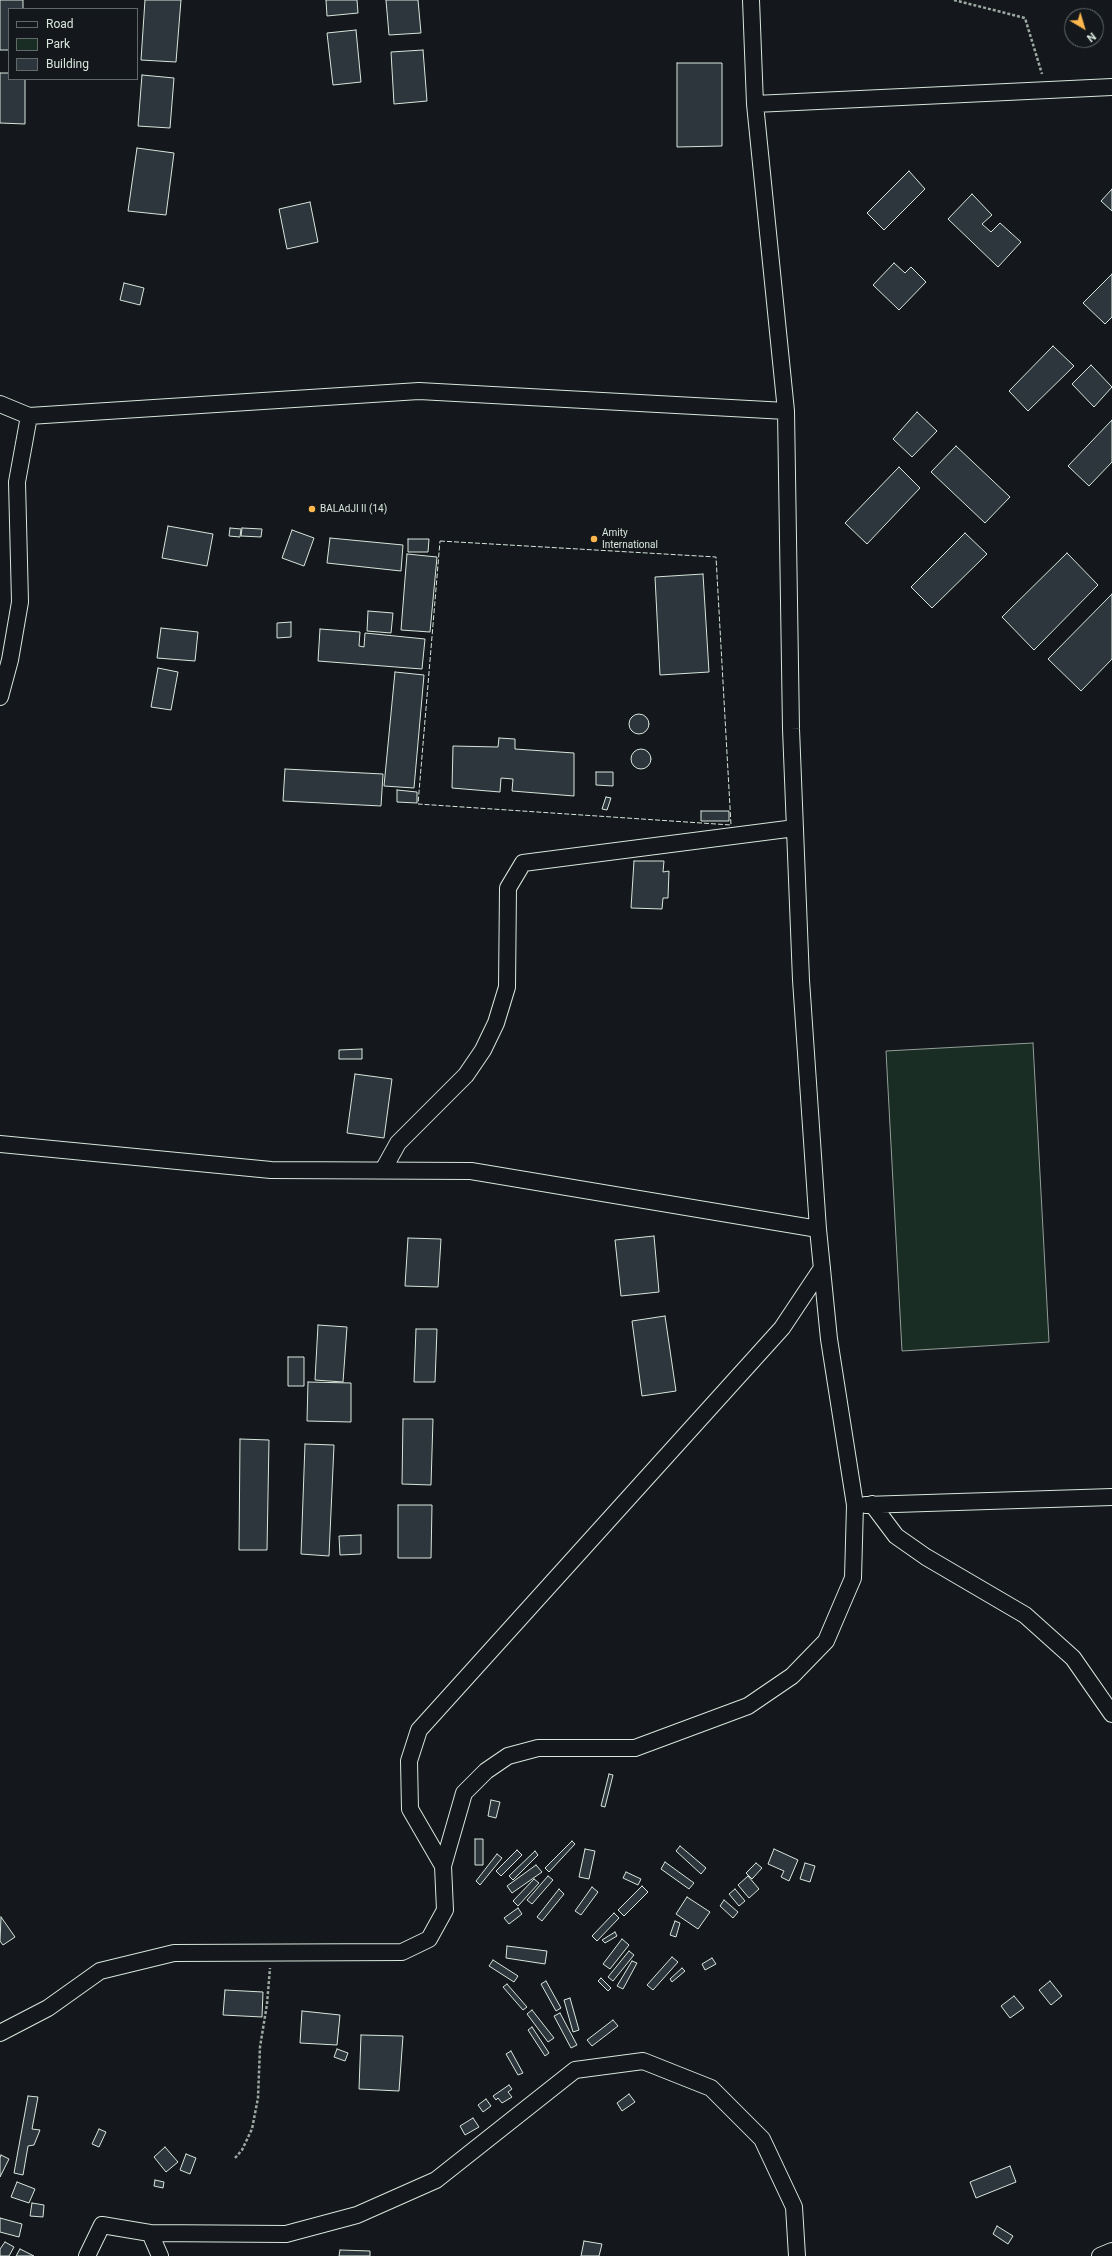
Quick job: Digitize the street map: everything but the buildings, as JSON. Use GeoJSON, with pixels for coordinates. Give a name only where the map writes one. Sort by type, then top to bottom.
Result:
{"type":"FeatureCollection","features":[{"type":"Feature","properties":{"kind":"street"},"geometry":{"type":"LineString","coordinates":[[0,2033],[48,2008],[100,1972],[174,1953],[271,1954],[402,1952],[429,1939],[445,1910],[443,1866],[464,1793],[486,1771],[508,1756],[538,1748],[635,1748],[748,1706],[792,1676],[826,1641],[853,1578],[855,1505],[829,1339],[818,1229],[800,980],[791,729],[786,411],[755,104],[751,0]]}},
{"type":"Feature","properties":{"kind":"street"},"geometry":{"type":"LineString","coordinates":[[755,104],[1112,87]]}},
{"type":"Feature","properties":{"kind":"street"},"geometry":{"type":"LineString","coordinates":[[0,404],[29,416],[419,391],[786,411]]}},
{"type":"Feature","properties":{"kind":"street"},"geometry":{"type":"LineString","coordinates":[[0,697],[10,660],[20,602],[17,482],[29,416]]}},
{"type":"Feature","properties":{"kind":"street"},"geometry":{"type":"LineString","coordinates":[[383,1170],[398,1143],[466,1075],[483,1050],[492,1030],[507,987],[508,888],[523,863],[795,828]]}},
{"type":"Feature","properties":{"kind":"street"},"geometry":{"type":"LineString","coordinates":[[0,1144],[271,1170],[471,1171],[818,1229]]}},
{"type":"Feature","properties":{"kind":"street"},"geometry":{"type":"LineString","coordinates":[[443,1866],[410,1809],[409,1761],[418,1730],[782,1328],[822,1268]]}},
{"type":"Feature","properties":{"kind":"street"},"geometry":{"type":"LineString","coordinates":[[855,1505],[1112,1497]]}},
{"type":"Feature","properties":{"kind":"street"},"geometry":{"type":"LineString","coordinates":[[872,1504],[896,1536],[926,1557],[1025,1615],[1073,1658],[1112,1714]]}},
{"type":"Feature","properties":{"kind":"street"},"geometry":{"type":"LineString","coordinates":[[87,2256],[102,2225],[150,2233],[286,2234],[357,2215],[436,2180],[575,2070],[643,2061],[711,2088],[762,2139],[794,2207],[797,2256]]}},
{"type":"Feature","properties":{"kind":"street"},"geometry":{"type":"LineString","coordinates":[[150,2233],[160,2256]]}},
{"type":"Feature","properties":{"kind":"street"},"geometry":{"type":"LineString","coordinates":[[1100,2256],[1112,2251]]}},
{"type":"Feature","properties":{"kind":"path"},"geometry":{"type":"LineString","coordinates":[[954,0],[1025,18],[1047,90]]}},
{"type":"Feature","properties":{"kind":"path"},"geometry":{"type":"LineString","coordinates":[[235,2158],[242,2150],[252,2129],[258,2098],[260,2047],[267,2004],[271,1954]]}},
{"type":"Feature","properties":{"kind":"green space"},"geometry":{"type":"Polygon","coordinates":[[[1033,1043],[1049,1342],[902,1351],[886,1051],[1033,1043]]]}},
{"type":"Feature","properties":{"kind":"fence"},"geometry":{"type":"LineString","coordinates":[[440,541],[716,557],[731,825],[418,804],[440,541]]}},
{"type":"Feature","properties":{"kind":"place","name":"BALAdJI II (14)"},"geometry":{"type":"Point","coordinates":[312,509]}},
{"type":"Feature","properties":{"kind":"place","name":"Amity International"},"geometry":{"type":"Point","coordinates":[594,539]}}]}
